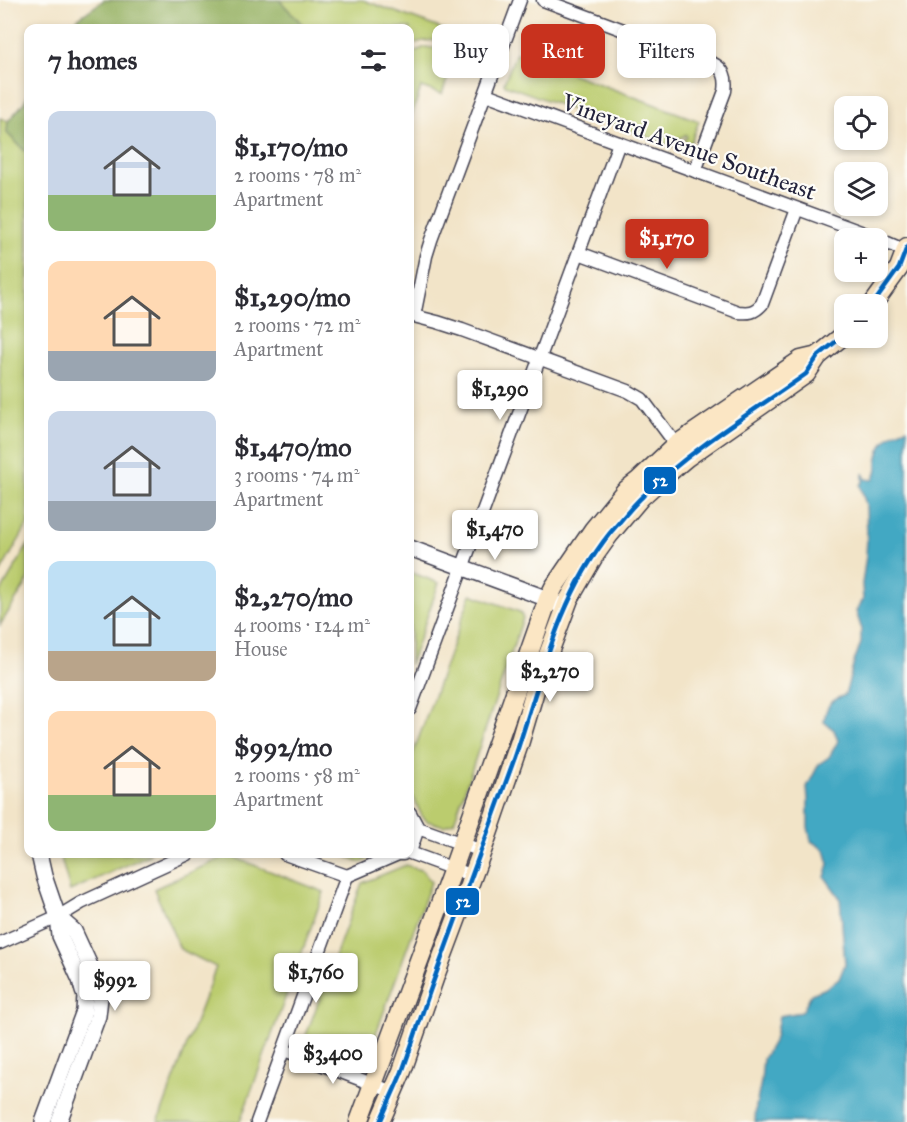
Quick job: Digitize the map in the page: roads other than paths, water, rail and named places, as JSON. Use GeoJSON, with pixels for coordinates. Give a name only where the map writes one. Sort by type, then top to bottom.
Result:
{"type":"FeatureCollection","features":[{"type":"Feature","properties":{"kind":"main road"},"geometry":{"type":"LineString","coordinates":[[880,294],[899,268],[907,250]]}},
{"type":"Feature","properties":{"kind":"main road"},"geometry":{"type":"LineString","coordinates":[[359,1122],[554,587],[593,530],[625,491],[681,451],[806,374],[819,356],[834,343]]}},
{"type":"Feature","properties":{"kind":"main road"},"geometry":{"type":"LineString","coordinates":[[380,1122],[402,1071],[482,851],[536,687],[565,608],[594,556],[609,535],[681,451]]}},
{"type":"Feature","properties":{"kind":"street"},"geometry":{"type":"LineString","coordinates":[[414,307],[426,256],[520,0]]}},
{"type":"Feature","properties":{"kind":"street"},"geometry":{"type":"LineString","coordinates":[[543,0],[720,67],[725,74],[725,91],[695,171]]}},
{"type":"Feature","properties":{"kind":"street","name":"Vineyard Avenue Southeast"},"geometry":{"type":"LineString","coordinates":[[486,94],[849,228]]}},
{"type":"Feature","properties":{"kind":"street"},"geometry":{"type":"LineString","coordinates":[[414,698],[619,143]]}},
{"type":"Feature","properties":{"kind":"street"},"geometry":{"type":"LineString","coordinates":[[579,253],[738,312],[748,313],[756,311],[762,304],[797,209]]}},
{"type":"Feature","properties":{"kind":"street","name":"Vineyard Avenue Southeast"},"geometry":{"type":"LineString","coordinates":[[888,242],[907,250]]}},
{"type":"Feature","properties":{"kind":"street"},"geometry":{"type":"LineString","coordinates":[[414,316],[462,330],[628,391],[642,399],[681,451]]}},
{"type":"Feature","properties":{"kind":"street"},"geometry":{"type":"LineString","coordinates":[[414,549],[548,599],[565,608]]}},
{"type":"Feature","properties":{"kind":"street"},"geometry":{"type":"LineString","coordinates":[[414,820],[418,828],[482,851]]}},
{"type":"Feature","properties":{"kind":"street"},"geometry":{"type":"LineString","coordinates":[[414,840],[418,828]]}},
{"type":"Feature","properties":{"kind":"street"},"geometry":{"type":"LineString","coordinates":[[414,854],[473,876]]}},
{"type":"Feature","properties":{"kind":"street"},"geometry":{"type":"LineString","coordinates":[[40,858],[58,917],[60,936],[85,996],[84,1011],[43,1122]]}},
{"type":"Feature","properties":{"kind":"street"},"geometry":{"type":"LineString","coordinates":[[0,943],[179,858]]}},
{"type":"Feature","properties":{"kind":"street"},"geometry":{"type":"LineString","coordinates":[[296,858],[347,876],[389,858]]}},
{"type":"Feature","properties":{"kind":"street"},"geometry":{"type":"LineString","coordinates":[[257,1122],[347,876]]}},
{"type":"Feature","properties":{"kind":"street"},"geometry":{"type":"LineString","coordinates":[[58,917],[74,930],[97,981],[100,998],[98,1016],[59,1122]]}},
{"type":"Feature","properties":{"kind":"street"},"geometry":{"type":"LineString","coordinates":[[284,1050],[393,1092]]}},
{"type":"Feature","properties":{"kind":"water"},"geometry":{"type":"Polygon","coordinates":[[[907,428],[907,1122],[755,1122],[763,1059],[775,1038],[779,1016],[802,1012],[811,994],[839,979],[845,964],[840,898],[825,877],[829,864],[825,850],[811,841],[808,827],[807,787],[819,764],[829,757],[838,741],[834,730],[824,722],[825,716],[830,704],[845,695],[861,643],[861,627],[856,611],[863,600],[862,584],[867,538],[866,505],[860,485],[863,482],[863,473],[866,479],[873,480],[880,451],[885,441],[892,434],[907,428]]]}}]}
